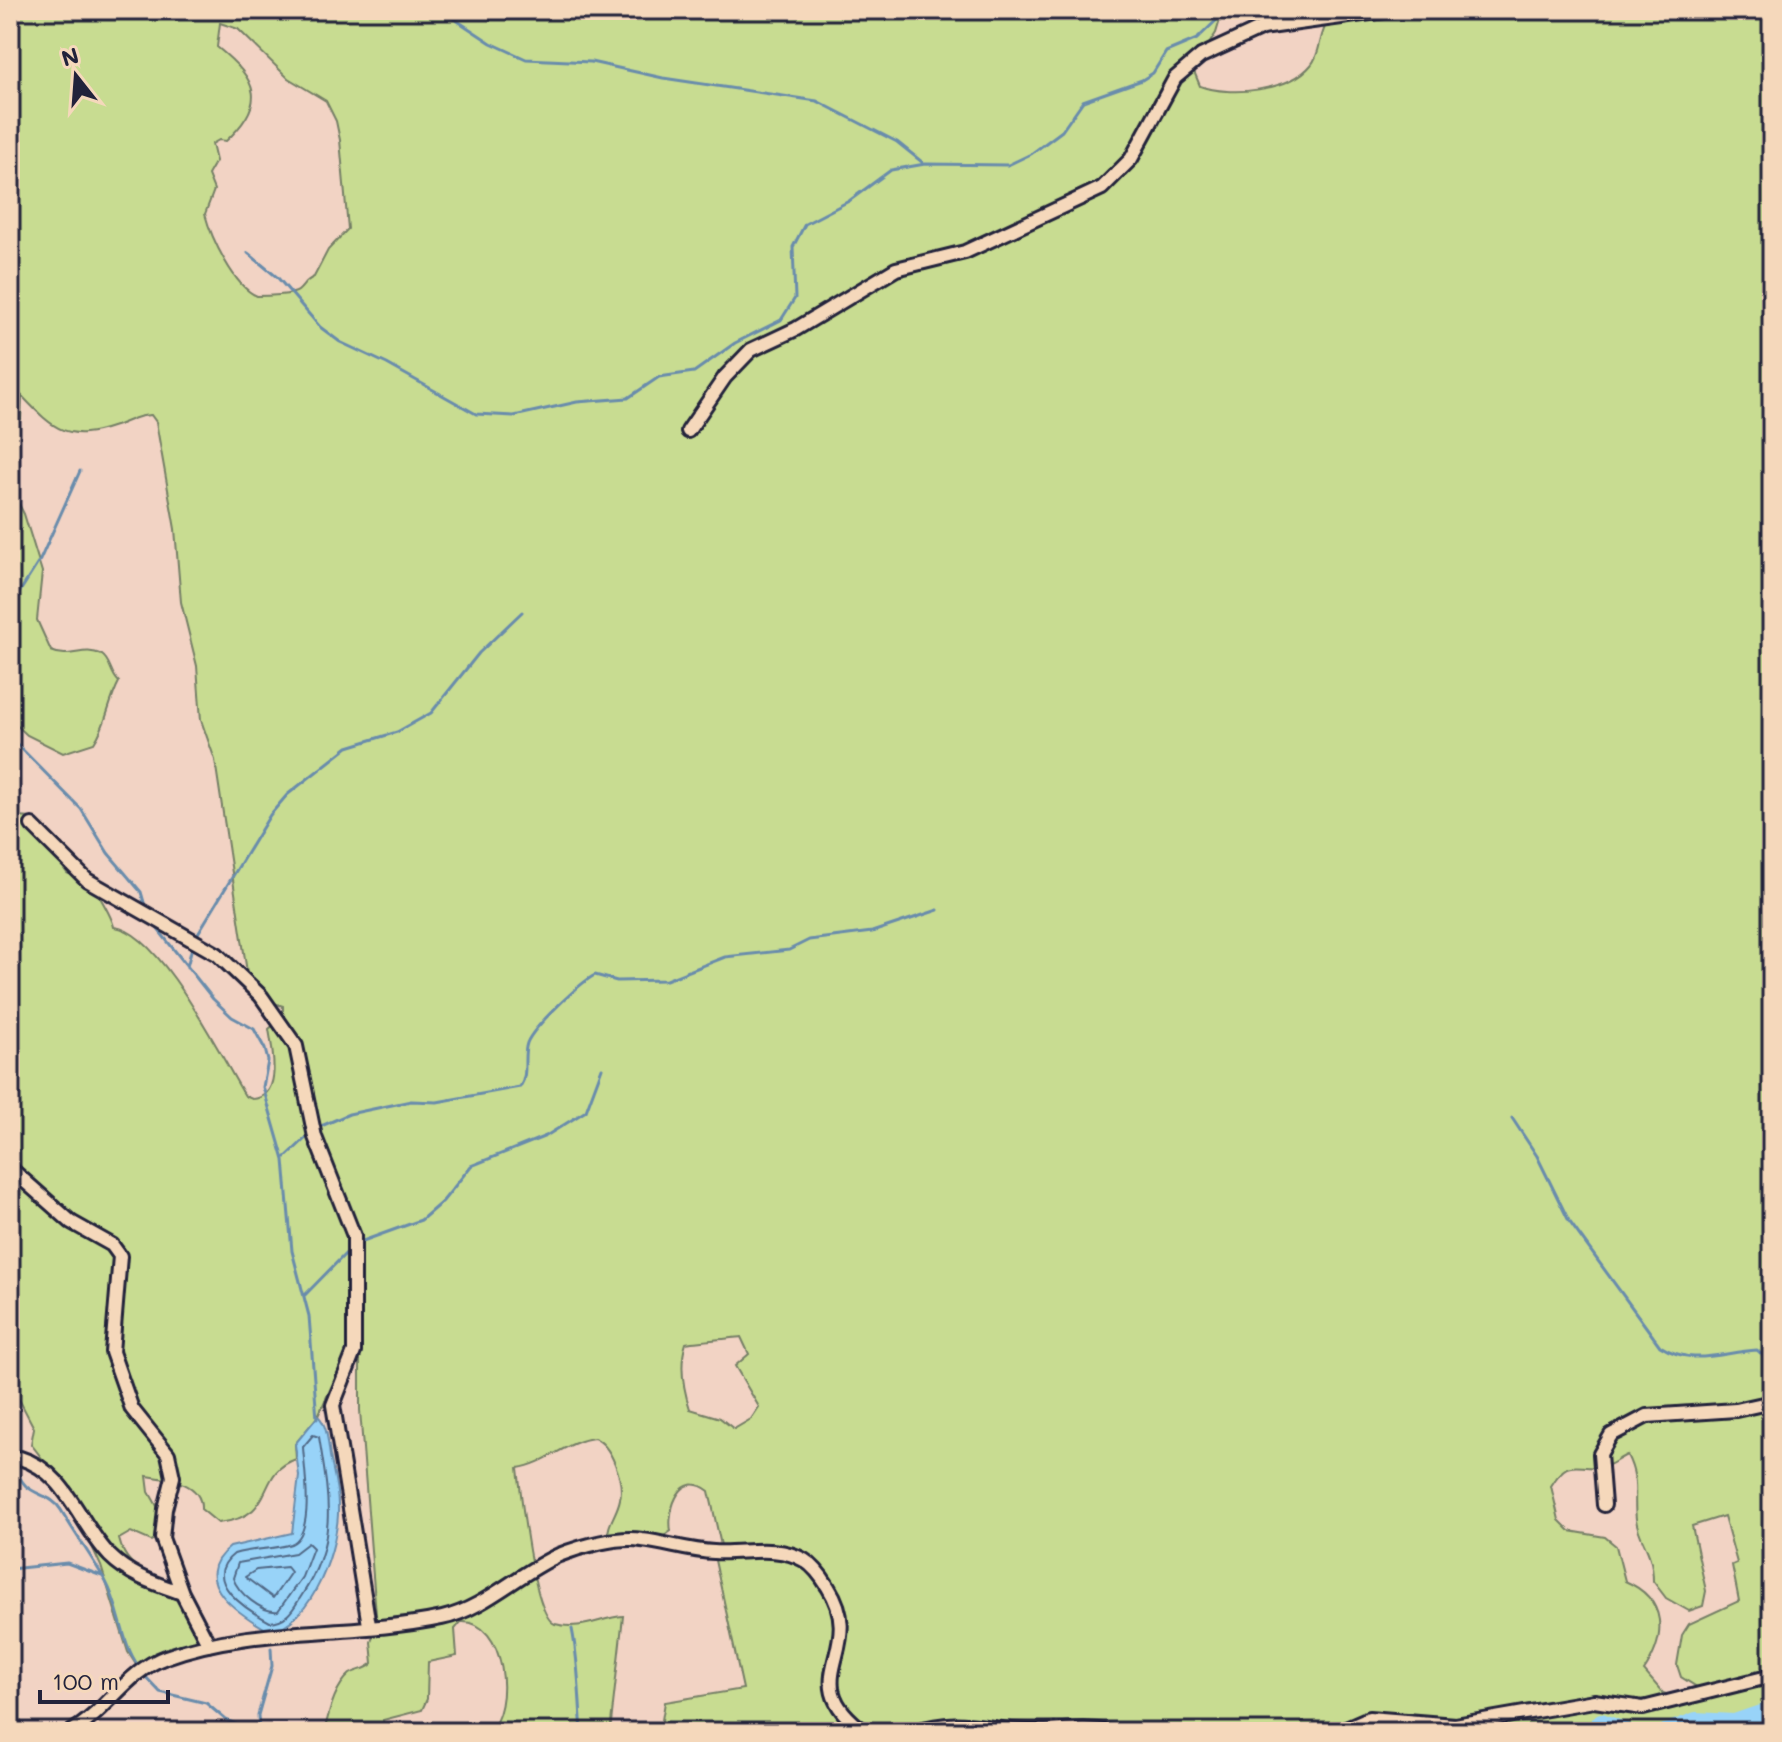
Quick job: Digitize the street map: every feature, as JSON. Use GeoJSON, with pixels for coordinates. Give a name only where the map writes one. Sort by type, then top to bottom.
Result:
{"type":"FeatureCollection","features":[{"type":"Feature","properties":{"kind":"street"},"geometry":{"type":"LineString","coordinates":[[688,431],[725,377],[751,350],[796,329],[896,269],[965,252],[1046,211],[1102,188],[1131,159],[1175,78],[1201,56],[1262,28],[1392,10]]}},
{"type":"Feature","properties":{"kind":"street"},"geometry":{"type":"LineString","coordinates":[[32,825],[87,880],[217,954],[261,996],[296,1046],[315,1137],[355,1242],[354,1357],[333,1405],[369,1625]]}},
{"type":"Feature","properties":{"kind":"street"},"geometry":{"type":"LineString","coordinates":[[10,1168],[71,1222],[112,1245],[120,1256],[112,1352],[132,1409],[165,1447],[171,1463],[173,1477],[162,1538],[182,1593],[209,1645]]}},
{"type":"Feature","properties":{"kind":"street"},"geometry":{"type":"LineString","coordinates":[[1604,1505],[1600,1454],[1611,1435],[1647,1416],[1736,1410],[1772,1402]]}},
{"type":"Feature","properties":{"kind":"street"},"geometry":{"type":"LineString","coordinates":[[20,1458],[36,1463],[58,1481],[89,1531],[117,1562],[151,1582],[182,1593]]}},
{"type":"Feature","properties":{"kind":"street"},"geometry":{"type":"LineString","coordinates":[[81,1730],[140,1672],[165,1657],[209,1645],[443,1618],[563,1554],[625,1539],[714,1552],[781,1552],[804,1560],[838,1603],[843,1628],[830,1683],[847,1716],[865,1732]]}},
{"type":"Feature","properties":{"kind":"street"},"geometry":{"type":"LineString","coordinates":[[1337,1732],[1369,1718],[1455,1725],[1594,1701],[1643,1708],[1772,1676]]}},
{"type":"Feature","properties":{"kind":"street"},"geometry":{"type":"LineString","coordinates":[[912,1732],[952,1722],[1030,1732],[1084,1727],[1110,1732]]}},
{"type":"Feature","properties":{"kind":"green space"},"geometry":{"type":"Polygon","coordinates":[[[10,10],[1223,10],[1216,33],[1193,69],[1200,86],[1243,91],[1275,86],[1301,74],[1314,60],[1329,20],[1413,10],[1772,10],[1772,1732],[1711,1732],[1697,1726],[1679,1732],[1611,1732],[1605,1728],[1599,1732],[660,1732],[665,1702],[743,1689],[713,1551],[722,1550],[709,1491],[699,1485],[691,1485],[678,1494],[671,1512],[671,1531],[664,1536],[608,1541],[619,1505],[620,1483],[611,1456],[594,1438],[518,1468],[529,1553],[547,1616],[555,1624],[573,1626],[623,1616],[610,1732],[488,1732],[502,1705],[502,1668],[488,1635],[476,1625],[461,1622],[455,1629],[457,1656],[428,1662],[427,1699],[422,1710],[383,1720],[384,1732],[317,1732],[325,1728],[340,1685],[350,1674],[373,1663],[371,1642],[377,1627],[360,1410],[360,1350],[354,1349],[343,1361],[318,1416],[295,1444],[296,1459],[274,1474],[259,1504],[250,1512],[218,1523],[201,1509],[200,1500],[190,1487],[147,1476],[149,1492],[161,1513],[158,1537],[151,1541],[131,1532],[119,1539],[122,1549],[138,1568],[182,1599],[206,1646],[140,1671],[128,1652],[101,1566],[77,1514],[64,1487],[31,1444],[34,1428],[20,1401],[10,1392],[10,816],[30,818],[67,873],[85,877],[92,885],[114,927],[132,934],[169,972],[188,998],[245,1096],[252,1099],[269,1090],[272,1081],[274,1071],[269,1029],[283,1017],[283,1006],[271,1002],[248,979],[215,760],[201,720],[197,666],[181,602],[175,529],[156,422],[151,415],[146,415],[99,431],[74,433],[44,418],[22,396],[21,419],[10,419],[10,10]],[[220,23],[217,47],[242,71],[253,92],[248,115],[239,127],[226,141],[219,140],[212,144],[216,161],[208,175],[214,190],[205,214],[225,260],[248,291],[257,296],[295,292],[314,277],[328,250],[348,229],[336,121],[326,101],[288,78],[238,29],[220,23]],[[741,1337],[686,1343],[682,1368],[690,1409],[720,1418],[734,1429],[751,1419],[759,1407],[735,1366],[749,1354],[741,1337]],[[1627,1455],[1606,1466],[1573,1466],[1557,1477],[1551,1486],[1559,1520],[1570,1531],[1605,1537],[1616,1546],[1625,1581],[1649,1598],[1659,1620],[1657,1645],[1644,1671],[1663,1693],[1689,1701],[1700,1689],[1681,1677],[1677,1665],[1682,1635],[1689,1624],[1739,1601],[1732,1565],[1737,1563],[1724,1516],[1692,1526],[1706,1591],[1703,1606],[1689,1611],[1666,1598],[1653,1581],[1651,1561],[1636,1519],[1633,1472],[1627,1455]]]}},
{"type":"Feature","properties":{"kind":"green space"},"geometry":{"type":"Polygon","coordinates":[[[10,487],[24,514],[42,572],[37,620],[51,651],[65,654],[89,651],[102,655],[119,682],[94,743],[63,753],[27,735],[10,719],[10,487]]]}},
{"type":"Feature","properties":{"kind":"water"},"geometry":{"type":"Polygon","coordinates":[[[318,1416],[327,1434],[337,1492],[334,1540],[329,1560],[311,1599],[285,1625],[269,1631],[222,1596],[214,1572],[218,1560],[230,1547],[292,1533],[299,1476],[295,1444],[318,1416]]]}},
{"type":"Feature","properties":{"kind":"waterway"},"geometry":{"type":"LineString","coordinates":[[441,10],[491,43],[526,59],[591,62],[663,78],[817,101],[897,142],[922,162]]}},
{"type":"Feature","properties":{"kind":"waterway"},"geometry":{"type":"LineString","coordinates":[[248,253],[278,278],[320,327],[340,342],[387,364],[476,414],[514,416],[577,402],[628,398],[659,377],[694,372],[735,343],[781,320],[795,298],[793,247],[805,224],[849,201],[891,170],[925,164],[1008,165],[1031,154],[1062,131],[1083,101],[1142,80],[1153,73],[1166,52],[1197,39],[1227,10]]}},
{"type":"Feature","properties":{"kind":"waterway"},"geometry":{"type":"LineString","coordinates":[[10,607],[40,560],[80,471]]}},
{"type":"Feature","properties":{"kind":"waterway"},"geometry":{"type":"LineString","coordinates":[[197,935],[270,815],[287,795],[348,747],[397,732],[431,713],[479,653],[522,612]]}},
{"type":"Feature","properties":{"kind":"waterway"},"geometry":{"type":"LineString","coordinates":[[10,737],[81,809],[108,853],[141,892],[145,906]]}},
{"type":"Feature","properties":{"kind":"waterway"},"geometry":{"type":"LineString","coordinates":[[319,1127],[349,1114],[411,1101],[437,1102],[520,1087],[527,1043],[531,1036],[558,1006],[595,975],[617,981],[666,980],[725,957],[789,950],[809,940],[872,932],[938,910]]}},
{"type":"Feature","properties":{"kind":"waterway"},"geometry":{"type":"LineString","coordinates":[[153,923],[213,999],[232,1017],[254,1029],[265,1049],[268,1061],[263,1087],[284,1160],[292,1251],[309,1316],[317,1419]]}},
{"type":"Feature","properties":{"kind":"waterway"},"geometry":{"type":"LineString","coordinates":[[187,967],[192,947]]}},
{"type":"Feature","properties":{"kind":"waterway"},"geometry":{"type":"LineString","coordinates":[[360,1242],[421,1220],[443,1201],[471,1166],[546,1136],[586,1111],[602,1068]]}},
{"type":"Feature","properties":{"kind":"waterway"},"geometry":{"type":"LineString","coordinates":[[1512,1118],[1537,1156],[1569,1221],[1660,1346],[1684,1356],[1696,1357],[1757,1350],[1772,1364]]}},
{"type":"Feature","properties":{"kind":"waterway"},"geometry":{"type":"LineString","coordinates":[[286,1157],[309,1135]]}},
{"type":"Feature","properties":{"kind":"waterway"},"geometry":{"type":"LineString","coordinates":[[304,1296],[349,1250]]}},
{"type":"Feature","properties":{"kind":"waterway"},"geometry":{"type":"LineString","coordinates":[[10,1460],[26,1486],[58,1505],[95,1564],[111,1592],[128,1647],[139,1667]]}},
{"type":"Feature","properties":{"kind":"waterway"},"geometry":{"type":"LineString","coordinates":[[10,1569],[67,1563],[102,1576]]}},
{"type":"Feature","properties":{"kind":"waterway"},"geometry":{"type":"LineString","coordinates":[[572,1629],[582,1732]]}},
{"type":"Feature","properties":{"kind":"waterway"},"geometry":{"type":"LineString","coordinates":[[259,1732],[258,1715],[272,1666],[271,1648]]}},
{"type":"Feature","properties":{"kind":"waterway"},"geometry":{"type":"LineString","coordinates":[[143,1674],[160,1692],[206,1703],[226,1720],[254,1732]]}},
{"type":"Feature","properties":{"kind":"waterway"},"geometry":{"type":"LineString","coordinates":[[1665,1732],[1696,1720],[1734,1722],[1772,1709]]}},
{"type":"Feature","properties":{"kind":"waterway"},"geometry":{"type":"LineString","coordinates":[[1591,1732],[1601,1721],[1628,1732]]}}]}
